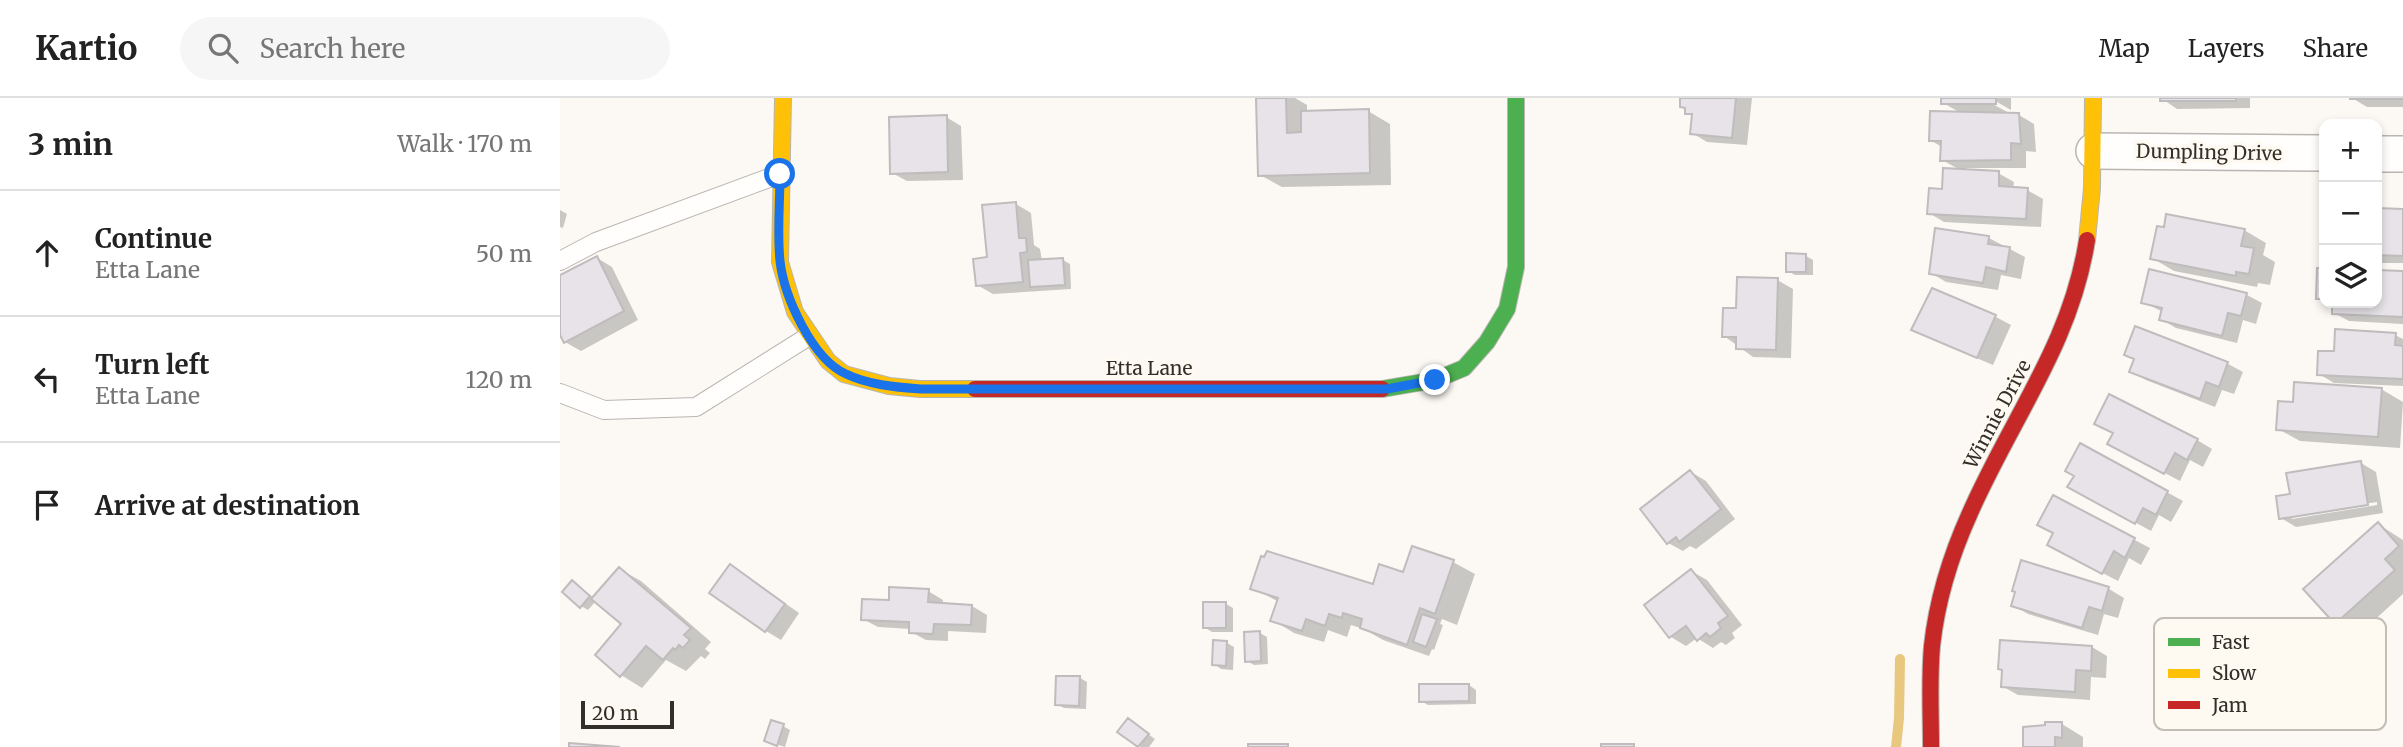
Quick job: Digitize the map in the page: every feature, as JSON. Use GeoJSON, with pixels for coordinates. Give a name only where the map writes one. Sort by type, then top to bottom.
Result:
{"type":"FeatureCollection","features":[{"type":"Feature","properties":{"kind":"street","name":"Etta Lane"},"geometry":{"type":"LineString","coordinates":[[783,98],[780,262],[795,312],[828,361],[844,374],[889,386],[920,389],[1387,389],[1435,380],[1464,368],[1487,342],[1507,309],[1516,267],[1516,98]]}},
{"type":"Feature","properties":{"kind":"street","name":"Winnie Drive"},"geometry":{"type":"LineString","coordinates":[[1931,747],[1931,674],[1936,615],[1952,558],[1976,500],[2044,372],[2080,278],[2090,222],[2094,98]]}},
{"type":"Feature","properties":{"kind":"street","name":"Dumpling Drive"},"geometry":{"type":"LineString","coordinates":[[2094,151],[2319,153]]}},
{"type":"Feature","properties":{"kind":"street"},"geometry":{"type":"LineString","coordinates":[[2382,154],[2403,154]]}},
{"type":"Feature","properties":{"kind":"lane"},"geometry":{"type":"LineString","coordinates":[[560,261],[596,242],[780,174]]}},
{"type":"Feature","properties":{"kind":"lane"},"geometry":{"type":"LineString","coordinates":[[560,393],[604,410],[696,407],[809,336]]}},
{"type":"Feature","properties":{"kind":"building"},"geometry":{"type":"Polygon","coordinates":[[[1256,98],[1286,98],[1287,133],[1301,132],[1301,111],[1369,109],[1370,173],[1258,176],[1256,98]]]}},
{"type":"Feature","properties":{"kind":"building"},"geometry":{"type":"Polygon","coordinates":[[[1680,98],[1736,98],[1732,138],[1690,134],[1692,114],[1685,114],[1685,108],[1680,107],[1680,98]]]}},
{"type":"Feature","properties":{"kind":"building"},"geometry":{"type":"Polygon","coordinates":[[[1941,98],[1996,98],[1996,104],[1941,104],[1941,98]]]}},
{"type":"Feature","properties":{"kind":"building"},"geometry":{"type":"Polygon","coordinates":[[[2160,98],[2236,98],[2236,101],[2160,101],[2160,98]]]}},
{"type":"Feature","properties":{"kind":"building"},"geometry":{"type":"Polygon","coordinates":[[[2403,98],[2403,99],[2350,99],[2403,98]]]}},
{"type":"Feature","properties":{"kind":"building"},"geometry":{"type":"Polygon","coordinates":[[[1930,111],[2019,113],[2021,144],[2011,143],[2011,160],[1940,161],[1941,141],[1929,141],[1930,111]]]}},
{"type":"Feature","properties":{"kind":"building"},"geometry":{"type":"Polygon","coordinates":[[[947,115],[948,172],[890,174],[889,117],[947,115]]]}},
{"type":"Feature","properties":{"kind":"building"},"geometry":{"type":"Polygon","coordinates":[[[1943,168],[1999,171],[1999,186],[2028,188],[2026,219],[1927,214],[1929,188],[1942,189],[1943,168]]]}},
{"type":"Feature","properties":{"kind":"building"},"geometry":{"type":"Polygon","coordinates":[[[1016,202],[1019,238],[1026,238],[1027,252],[1020,253],[1023,282],[976,286],[973,259],[987,257],[982,205],[1016,202]]]}},
{"type":"Feature","properties":{"kind":"building"},"geometry":{"type":"Polygon","coordinates":[[[2382,208],[2403,209],[2403,256],[2382,255],[2382,208]]]}},
{"type":"Feature","properties":{"kind":"building"},"geometry":{"type":"Polygon","coordinates":[[[2166,214],[2245,229],[2241,246],[2254,248],[2249,274],[2236,272],[2236,276],[2150,259],[2157,226],[2164,227],[2166,214]]]}},
{"type":"Feature","properties":{"kind":"building"},"geometry":{"type":"Polygon","coordinates":[[[1935,228],[1989,236],[1988,244],[2010,247],[2006,272],[1986,267],[1983,283],[1929,274],[1935,228]]]}},
{"type":"Feature","properties":{"kind":"building"},"geometry":{"type":"Polygon","coordinates":[[[1786,253],[1806,254],[1806,272],[1786,272],[1786,253]]]}},
{"type":"Feature","properties":{"kind":"building"},"geometry":{"type":"Polygon","coordinates":[[[597,256],[624,311],[564,343],[560,335],[560,275],[597,256]]]}},
{"type":"Feature","properties":{"kind":"building"},"geometry":{"type":"Polygon","coordinates":[[[1063,258],[1065,285],[1030,287],[1028,260],[1063,258]]]}},
{"type":"Feature","properties":{"kind":"building"},"geometry":{"type":"Polygon","coordinates":[[[2317,268],[2319,268],[2319,299],[2316,299],[2317,268]]]}},
{"type":"Feature","properties":{"kind":"building"},"geometry":{"type":"Polygon","coordinates":[[[2149,269],[2247,293],[2241,316],[2228,313],[2222,336],[2159,320],[2162,308],[2141,303],[2149,269]]]}},
{"type":"Feature","properties":{"kind":"building"},"geometry":{"type":"Polygon","coordinates":[[[2382,270],[2403,271],[2403,317],[2332,314],[2332,308],[2382,308],[2382,270]]]}},
{"type":"Feature","properties":{"kind":"building"},"geometry":{"type":"Polygon","coordinates":[[[1737,277],[1778,278],[1776,350],[1736,349],[1736,337],[1722,337],[1723,308],[1736,308],[1737,277]]]}},
{"type":"Feature","properties":{"kind":"building"},"geometry":{"type":"Polygon","coordinates":[[[1932,288],[1996,315],[1977,358],[1911,330],[1932,288]]]}},
{"type":"Feature","properties":{"kind":"building"},"geometry":{"type":"Polygon","coordinates":[[[2135,326],[2228,362],[2219,387],[2206,382],[2200,399],[2129,372],[2134,359],[2124,355],[2135,326]]]}},
{"type":"Feature","properties":{"kind":"building"},"geometry":{"type":"Polygon","coordinates":[[[2335,329],[2396,333],[2395,345],[2403,346],[2403,379],[2317,375],[2318,351],[2334,351],[2335,329]]]}},
{"type":"Feature","properties":{"kind":"building"},"geometry":{"type":"Polygon","coordinates":[[[2294,382],[2382,388],[2378,437],[2276,430],[2278,401],[2293,402],[2294,382]]]}},
{"type":"Feature","properties":{"kind":"building"},"geometry":{"type":"Polygon","coordinates":[[[2109,394],[2198,439],[2187,460],[2175,453],[2164,474],[2107,444],[2113,433],[2094,424],[2109,394]]]}},
{"type":"Feature","properties":{"kind":"building"},"geometry":{"type":"Polygon","coordinates":[[[2080,443],[2168,491],[2156,515],[2143,508],[2135,524],[2067,487],[2074,476],[2065,471],[2080,443]]]}},
{"type":"Feature","properties":{"kind":"building"},"geometry":{"type":"Polygon","coordinates":[[[2361,461],[2368,505],[2279,519],[2276,496],[2290,494],[2286,473],[2361,461]]]}},
{"type":"Feature","properties":{"kind":"building"},"geometry":{"type":"Polygon","coordinates":[[[1690,470],[1721,509],[1679,542],[1676,537],[1667,544],[1640,509],[1690,470]]]}},
{"type":"Feature","properties":{"kind":"building"},"geometry":{"type":"Polygon","coordinates":[[[2053,495],[2135,538],[2125,558],[2114,551],[2102,574],[2047,545],[2053,533],[2037,525],[2053,495]]]}},
{"type":"Feature","properties":{"kind":"building"},"geometry":{"type":"Polygon","coordinates":[[[2378,522],[2399,546],[2385,559],[2395,570],[2342,618],[2330,618],[2303,589],[2378,522]]]}},
{"type":"Feature","properties":{"kind":"building"},"geometry":{"type":"Polygon","coordinates":[[[1412,546],[1454,560],[1435,614],[1420,608],[1407,645],[1360,628],[1362,619],[1343,613],[1342,618],[1329,614],[1325,626],[1306,619],[1302,631],[1270,621],[1278,598],[1250,589],[1261,556],[1264,557],[1267,551],[1373,584],[1379,564],[1403,572],[1412,546]]]}},
{"type":"Feature","properties":{"kind":"building"},"geometry":{"type":"Polygon","coordinates":[[[2021,560],[2109,587],[2102,611],[2089,607],[2082,628],[2011,606],[2015,592],[2012,591],[2021,560]]]}},
{"type":"Feature","properties":{"kind":"building"},"geometry":{"type":"Polygon","coordinates":[[[730,564],[785,604],[765,632],[709,593],[730,564]]]}},
{"type":"Feature","properties":{"kind":"building"},"geometry":{"type":"Polygon","coordinates":[[[619,567],[691,628],[684,635],[690,640],[683,648],[679,645],[675,650],[673,648],[663,660],[646,646],[620,677],[595,655],[621,624],[591,599],[619,567]]]}},
{"type":"Feature","properties":{"kind":"building"},"geometry":{"type":"Polygon","coordinates":[[[1691,569],[1728,616],[1718,623],[1721,628],[1710,637],[1706,633],[1697,641],[1686,626],[1669,638],[1644,605],[1691,569]]]}},
{"type":"Feature","properties":{"kind":"building"},"geometry":{"type":"Polygon","coordinates":[[[572,580],[590,596],[580,608],[562,592],[572,580]]]}},
{"type":"Feature","properties":{"kind":"building"},"geometry":{"type":"Polygon","coordinates":[[[889,587],[929,589],[928,602],[972,605],[971,625],[934,624],[933,634],[909,633],[909,622],[861,620],[862,599],[889,600],[889,587]]]}},
{"type":"Feature","properties":{"kind":"building"},"geometry":{"type":"Polygon","coordinates":[[[1203,602],[1226,602],[1226,628],[1203,628],[1203,602]]]}},
{"type":"Feature","properties":{"kind":"building"},"geometry":{"type":"Polygon","coordinates":[[[1422,614],[1437,619],[1426,647],[1413,642],[1422,614]]]}},
{"type":"Feature","properties":{"kind":"building"},"geometry":{"type":"Polygon","coordinates":[[[1260,631],[1261,661],[1245,662],[1244,632],[1260,631]]]}},
{"type":"Feature","properties":{"kind":"building"},"geometry":{"type":"Polygon","coordinates":[[[1213,640],[1227,641],[1226,666],[1212,665],[1213,640]]]}},
{"type":"Feature","properties":{"kind":"building"},"geometry":{"type":"Polygon","coordinates":[[[2000,640],[2092,646],[2091,671],[2076,670],[2075,692],[2001,687],[2002,670],[1998,669],[2000,640]]]}},
{"type":"Feature","properties":{"kind":"building"},"geometry":{"type":"Polygon","coordinates":[[[1056,676],[1080,676],[1079,706],[1055,705],[1056,676]]]}},
{"type":"Feature","properties":{"kind":"building"},"geometry":{"type":"Polygon","coordinates":[[[1419,684],[1469,684],[1469,701],[1419,702],[1419,684]]]}},
{"type":"Feature","properties":{"kind":"building"},"geometry":{"type":"Polygon","coordinates":[[[1128,718],[1149,734],[1138,747],[1117,732],[1128,718]]]}},
{"type":"Feature","properties":{"kind":"building"},"geometry":{"type":"Polygon","coordinates":[[[771,720],[784,724],[777,746],[764,741],[771,720]]]}},
{"type":"Feature","properties":{"kind":"building"},"geometry":{"type":"Polygon","coordinates":[[[2045,722],[2062,722],[2062,738],[2055,737],[2055,747],[2023,747],[2023,727],[2045,725],[2045,722]]]}},
{"type":"Feature","properties":{"kind":"building"},"geometry":{"type":"Polygon","coordinates":[[[569,743],[620,747],[569,747],[569,743]]]}},
{"type":"Feature","properties":{"kind":"building"},"geometry":{"type":"Polygon","coordinates":[[[1248,744],[1288,744],[1288,747],[1248,747],[1248,744]]]}},
{"type":"Feature","properties":{"kind":"building"},"geometry":{"type":"Polygon","coordinates":[[[1601,744],[1634,744],[1634,747],[1601,747],[1601,744]]]}},
{"type":"Feature","properties":{"kind":"waterway"},"geometry":{"type":"LineString","coordinates":[[1896,747],[1900,659]]}},
{"type":"Feature","properties":{"kind":"traffic: fast"},"geometry":{"type":"LineString","coordinates":[[1382,389],[1435,380],[1464,368],[1487,342],[1507,309],[1516,267],[1516,98]]}},
{"type":"Feature","properties":{"kind":"traffic: slow"},"geometry":{"type":"LineString","coordinates":[[783,98],[780,262],[795,312],[828,361],[844,374],[889,386],[975,389]]}},
{"type":"Feature","properties":{"kind":"traffic: slow"},"geometry":{"type":"LineString","coordinates":[[2087,240],[2092,188],[2093,98]]}},
{"type":"Feature","properties":{"kind":"traffic: jam"},"geometry":{"type":"LineString","coordinates":[[1931,747],[1932,646],[1946,578],[1970,513],[2054,347],[2079,278],[2087,240]]}},
{"type":"Feature","properties":{"kind":"traffic: jam"},"geometry":{"type":"LineString","coordinates":[[975,389],[1382,389]]}},
{"type":"Feature","properties":{"kind":"route"},"geometry":{"type":"LineString","coordinates":[[780,174],[780,262],[795,312],[828,361],[844,374],[861,380],[920,389],[1387,389],[1435,380]]}}]}
